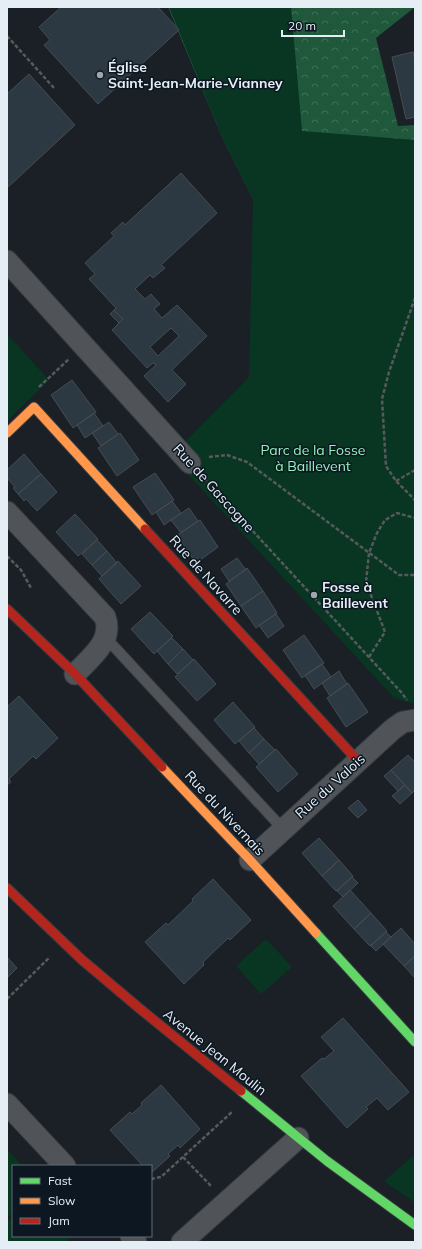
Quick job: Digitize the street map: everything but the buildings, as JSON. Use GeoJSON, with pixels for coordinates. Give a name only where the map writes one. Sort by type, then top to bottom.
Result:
{"type":"FeatureCollection","features":[{"type":"Feature","properties":{"kind":"street","name":"Rue de Gascogne"},"geometry":{"type":"LineString","coordinates":[[7,261],[192,465]]}},
{"type":"Feature","properties":{"kind":"street"},"geometry":{"type":"LineString","coordinates":[[7,432],[34,407]]}},
{"type":"Feature","properties":{"kind":"street","name":"Rue de Navarre"},"geometry":{"type":"LineString","coordinates":[[34,407],[358,761]]}},
{"type":"Feature","properties":{"kind":"street"},"geometry":{"type":"LineString","coordinates":[[7,512],[105,617],[107,624],[106,638],[99,649],[75,674]]}},
{"type":"Feature","properties":{"kind":"street","name":"Rue du Nivernais"},"geometry":{"type":"LineString","coordinates":[[7,609],[75,674],[250,860],[415,1042]]}},
{"type":"Feature","properties":{"kind":"street","name":"Rue du Valois"},"geometry":{"type":"LineString","coordinates":[[250,860],[398,724],[409,720],[413,713]]}},
{"type":"Feature","properties":{"kind":"street","name":"Avenue Jean Moulin"},"geometry":{"type":"LineString","coordinates":[[7,888],[114,988],[298,1138],[352,1180],[415,1225]]}},
{"type":"Feature","properties":{"kind":"street"},"geometry":{"type":"LineString","coordinates":[[7,1104],[64,1165]]}},
{"type":"Feature","properties":{"kind":"street"},"geometry":{"type":"LineString","coordinates":[[182,1242],[298,1138]]}},
{"type":"Feature","properties":{"kind":"lane"},"geometry":{"type":"LineString","coordinates":[[106,638],[283,829]]}},
{"type":"Feature","properties":{"kind":"path"},"geometry":{"type":"LineString","coordinates":[[7,36],[54,88]]}},
{"type":"Feature","properties":{"kind":"path"},"geometry":{"type":"LineString","coordinates":[[415,298],[388,372],[382,399],[386,466],[396,481],[415,500]]}},
{"type":"Feature","properties":{"kind":"path"},"geometry":{"type":"LineString","coordinates":[[34,407],[31,395],[83,345]]}},
{"type":"Feature","properties":{"kind":"path"},"geometry":{"type":"LineString","coordinates":[[192,465],[212,456],[226,455],[247,462],[399,575],[415,575]]}},
{"type":"Feature","properties":{"kind":"path","name":"Rue de Gascogne"},"geometry":{"type":"LineString","coordinates":[[192,465],[401,692],[413,713]]}},
{"type":"Feature","properties":{"kind":"path"},"geometry":{"type":"LineString","coordinates":[[396,481],[415,470]]}},
{"type":"Feature","properties":{"kind":"path"},"geometry":{"type":"LineString","coordinates":[[369,657],[385,632],[366,582],[369,553],[377,533],[385,520],[397,513],[415,518]]}},
{"type":"Feature","properties":{"kind":"path"},"geometry":{"type":"LineString","coordinates":[[7,556],[21,570],[31,588]]}},
{"type":"Feature","properties":{"kind":"path"},"geometry":{"type":"LineString","coordinates":[[7,999],[65,943]]}},
{"type":"Feature","properties":{"kind":"path"},"geometry":{"type":"LineString","coordinates":[[152,1179],[161,1177],[248,1097]]}},
{"type":"Feature","properties":{"kind":"path"},"geometry":{"type":"LineString","coordinates":[[183,1157],[227,1202]]}},
{"type":"Feature","properties":{"kind":"green space"},"geometry":{"type":"Polygon","coordinates":[[[168,7],[415,7],[376,38],[398,126],[415,125],[415,300],[256,396],[253,199],[222,137],[168,7]]]}},
{"type":"Feature","properties":{"kind":"green space","name":"Parc de la Fosse à Baillevent"},"geometry":{"type":"Polygon","coordinates":[[[169,7],[291,7],[302,131],[415,140],[415,704],[394,698],[171,456],[249,377],[253,199],[222,137],[169,7]]]}},
{"type":"Feature","properties":{"kind":"green space"},"geometry":{"type":"Polygon","coordinates":[[[7,334],[49,380],[7,421],[7,334]]]}},
{"type":"Feature","properties":{"kind":"green space"},"geometry":{"type":"Polygon","coordinates":[[[266,939],[292,967],[261,994],[236,966],[266,939]]]}},
{"type":"Feature","properties":{"kind":"green space"},"geometry":{"type":"Polygon","coordinates":[[[7,1149],[21,1165],[12,1165],[12,1213],[7,1218],[7,1149]]]}},
{"type":"Feature","properties":{"kind":"green space"},"geometry":{"type":"Polygon","coordinates":[[[415,1154],[415,1203],[384,1181],[415,1154]]]}},
{"type":"Feature","properties":{"kind":"green space"},"geometry":{"type":"Polygon","coordinates":[[[12,1217],[12,1237],[71,1237],[65,1242],[7,1242],[7,1222],[12,1217]]]}},
{"type":"Feature","properties":{"kind":"traffic: fast"},"geometry":{"type":"LineString","coordinates":[[316,933],[415,1042]]}},
{"type":"Feature","properties":{"kind":"traffic: fast"},"geometry":{"type":"LineString","coordinates":[[241,1091],[327,1161],[415,1225]]}},
{"type":"Feature","properties":{"kind":"traffic: slow"},"geometry":{"type":"LineString","coordinates":[[7,433],[34,407],[145,529]]}},
{"type":"Feature","properties":{"kind":"traffic: slow"},"geometry":{"type":"LineString","coordinates":[[162,767],[250,860],[316,933]]}},
{"type":"Feature","properties":{"kind":"traffic: jam"},"geometry":{"type":"LineString","coordinates":[[145,529],[358,761]]}},
{"type":"Feature","properties":{"kind":"traffic: jam"},"geometry":{"type":"LineString","coordinates":[[7,609],[75,674],[162,767]]}},
{"type":"Feature","properties":{"kind":"traffic: jam"},"geometry":{"type":"LineString","coordinates":[[7,888],[81,959],[241,1091]]}},
{"type":"Feature","properties":{"kind":"place","name":"Église Saint-Jean-Marie-Vianney"},"geometry":{"type":"Point","coordinates":[100,75]}},
{"type":"Feature","properties":{"kind":"place","name":"Fosse à Baillevent"},"geometry":{"type":"Point","coordinates":[314,595]}}]}
